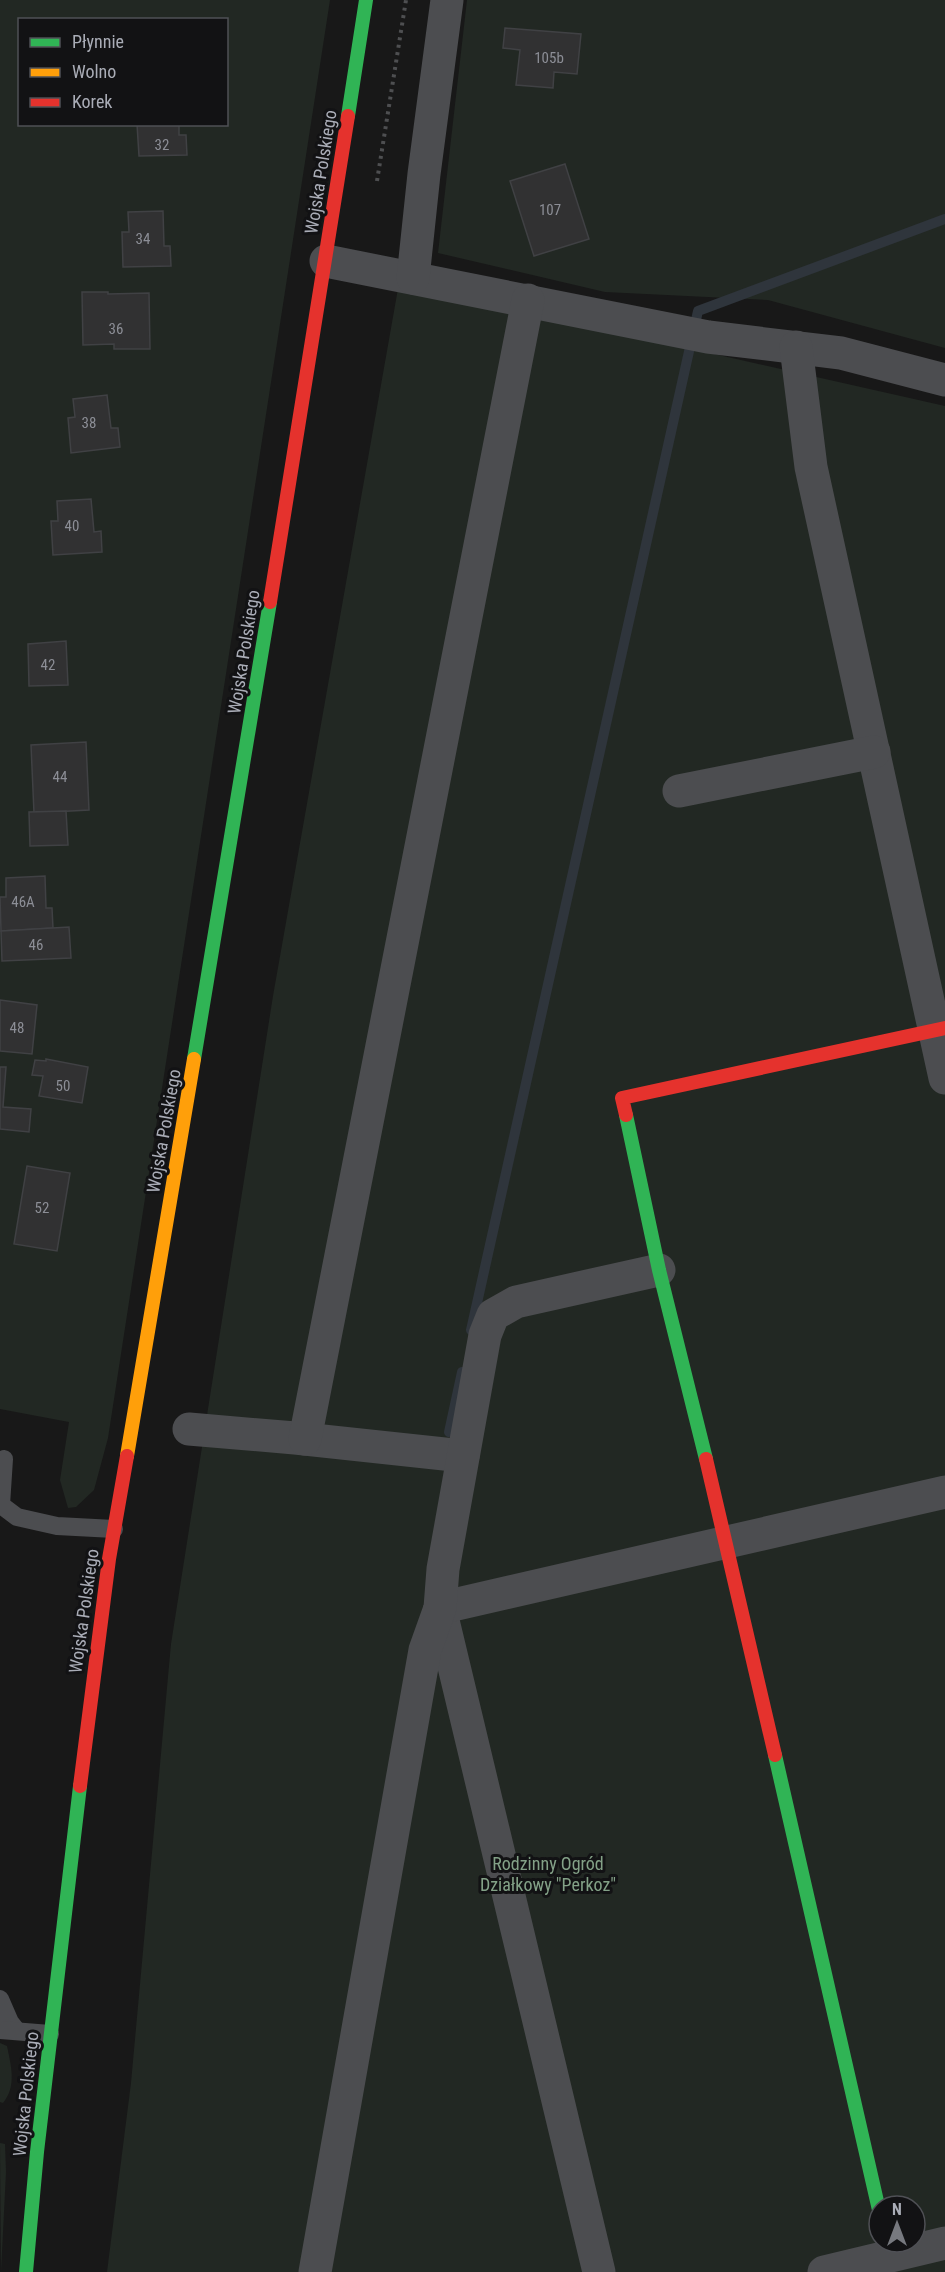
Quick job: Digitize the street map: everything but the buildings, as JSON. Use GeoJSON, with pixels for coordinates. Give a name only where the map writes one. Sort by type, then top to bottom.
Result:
{"type":"FeatureCollection","features":[{"type":"Feature","properties":{"kind":"street","name":"Wojska Polskiego"},"geometry":{"type":"LineString","coordinates":[[26,2272],[50,2034],[88,1714],[114,1529],[219,916],[326,261],[366,0]]}},
{"type":"Feature","properties":{"kind":"street"},"geometry":{"type":"LineString","coordinates":[[413,278],[447,0]]}},
{"type":"Feature","properties":{"kind":"street"},"geometry":{"type":"LineString","coordinates":[[326,261],[693,334],[841,353],[945,380]]}},
{"type":"Feature","properties":{"kind":"street"},"geometry":{"type":"LineString","coordinates":[[305,1439],[528,300]]}},
{"type":"Feature","properties":{"kind":"street"},"geometry":{"type":"LineString","coordinates":[[795,347],[811,467],[874,752],[940,1030],[945,1078]]}},
{"type":"Feature","properties":{"kind":"street"},"geometry":{"type":"LineString","coordinates":[[679,791],[874,752]]}},
{"type":"Feature","properties":{"kind":"street"},"geometry":{"type":"LineString","coordinates":[[875,2194],[726,1542],[659,1270],[622,1098],[940,1030]]}},
{"type":"Feature","properties":{"kind":"street"},"geometry":{"type":"LineString","coordinates":[[315,2272],[425,1650],[440,1608],[443,1569],[484,1335],[493,1315],[516,1302],[659,1270]]}},
{"type":"Feature","properties":{"kind":"street"},"geometry":{"type":"LineString","coordinates":[[189,1429],[463,1456]]}},
{"type":"Feature","properties":{"kind":"street"},"geometry":{"type":"LineString","coordinates":[[440,1608],[945,1492]]}},
{"type":"Feature","properties":{"kind":"street"},"geometry":{"type":"LineString","coordinates":[[440,1608],[599,2272]]}},
{"type":"Feature","properties":{"kind":"street"},"geometry":{"type":"LineString","coordinates":[[824,2272],[945,2243]]}},
{"type":"Feature","properties":{"kind":"lane"},"geometry":{"type":"LineString","coordinates":[[4,1459],[1,1511],[57,1526],[114,1529]]}},
{"type":"Feature","properties":{"kind":"lane"},"geometry":{"type":"LineString","coordinates":[[0,1999],[10,2022],[8,2031],[50,2034]]}},
{"type":"Feature","properties":{"kind":"path"},"geometry":{"type":"LineString","coordinates":[[376,187],[405,0]]}},
{"type":"Feature","properties":{"kind":"green space"},"geometry":{"type":"Polygon","coordinates":[[[0,0],[330,0],[108,1438],[94,1490],[76,1507],[68,1508],[60,1480],[69,1422],[0,1409],[0,0]]]}},
{"type":"Feature","properties":{"kind":"green space"},"geometry":{"type":"Polygon","coordinates":[[[467,0],[945,0],[945,348],[768,300],[605,292],[438,253],[467,0]]]}},
{"type":"Feature","properties":{"kind":"green space","name":"Rodzinny Ogród Działkowy \"Perkoz\""},"geometry":{"type":"Polygon","coordinates":[[[399,283],[945,406],[945,2272],[107,2272],[131,2083],[171,1644],[273,996],[399,283]]]}},
{"type":"Feature","properties":{"kind":"green space"},"geometry":{"type":"Polygon","coordinates":[[[0,2043],[7,2046],[12,2076],[10,2090],[3,2103],[0,2102],[0,2043]]]}},
{"type":"Feature","properties":{"kind":"green space"},"geometry":{"type":"Polygon","coordinates":[[[0,2143],[5,2144],[6,2172],[1,2272],[0,2143]]]}},
{"type":"Feature","properties":{"kind":"waterway"},"geometry":{"type":"LineString","coordinates":[[471,1330],[698,311],[945,219]]}},
{"type":"Feature","properties":{"kind":"waterway"},"geometry":{"type":"LineString","coordinates":[[449,1432],[462,1372]]}},
{"type":"Feature","properties":{"kind":"traffic: fast"},"geometry":{"type":"LineString","coordinates":[[348,116],[366,0]]}},
{"type":"Feature","properties":{"kind":"traffic: fast"},"geometry":{"type":"LineString","coordinates":[[194,1059],[270,602]]}},
{"type":"Feature","properties":{"kind":"traffic: fast"},"geometry":{"type":"LineString","coordinates":[[626,1115],[659,1270],[706,1459]]}},
{"type":"Feature","properties":{"kind":"traffic: fast"},"geometry":{"type":"LineString","coordinates":[[775,1755],[875,2194]]}},
{"type":"Feature","properties":{"kind":"traffic: fast"},"geometry":{"type":"LineString","coordinates":[[26,2272],[37,2152],[80,1786]]}},
{"type":"Feature","properties":{"kind":"traffic: slow"},"geometry":{"type":"LineString","coordinates":[[127,1456],[194,1059]]}},
{"type":"Feature","properties":{"kind":"traffic: jam"},"geometry":{"type":"LineString","coordinates":[[270,602],[348,116]]}},
{"type":"Feature","properties":{"kind":"traffic: jam"},"geometry":{"type":"LineString","coordinates":[[626,1115],[622,1098],[945,1028]]}},
{"type":"Feature","properties":{"kind":"traffic: jam"},"geometry":{"type":"LineString","coordinates":[[80,1786],[109,1559],[127,1456]]}},
{"type":"Feature","properties":{"kind":"traffic: jam"},"geometry":{"type":"LineString","coordinates":[[706,1459],[775,1755]]}}]}
